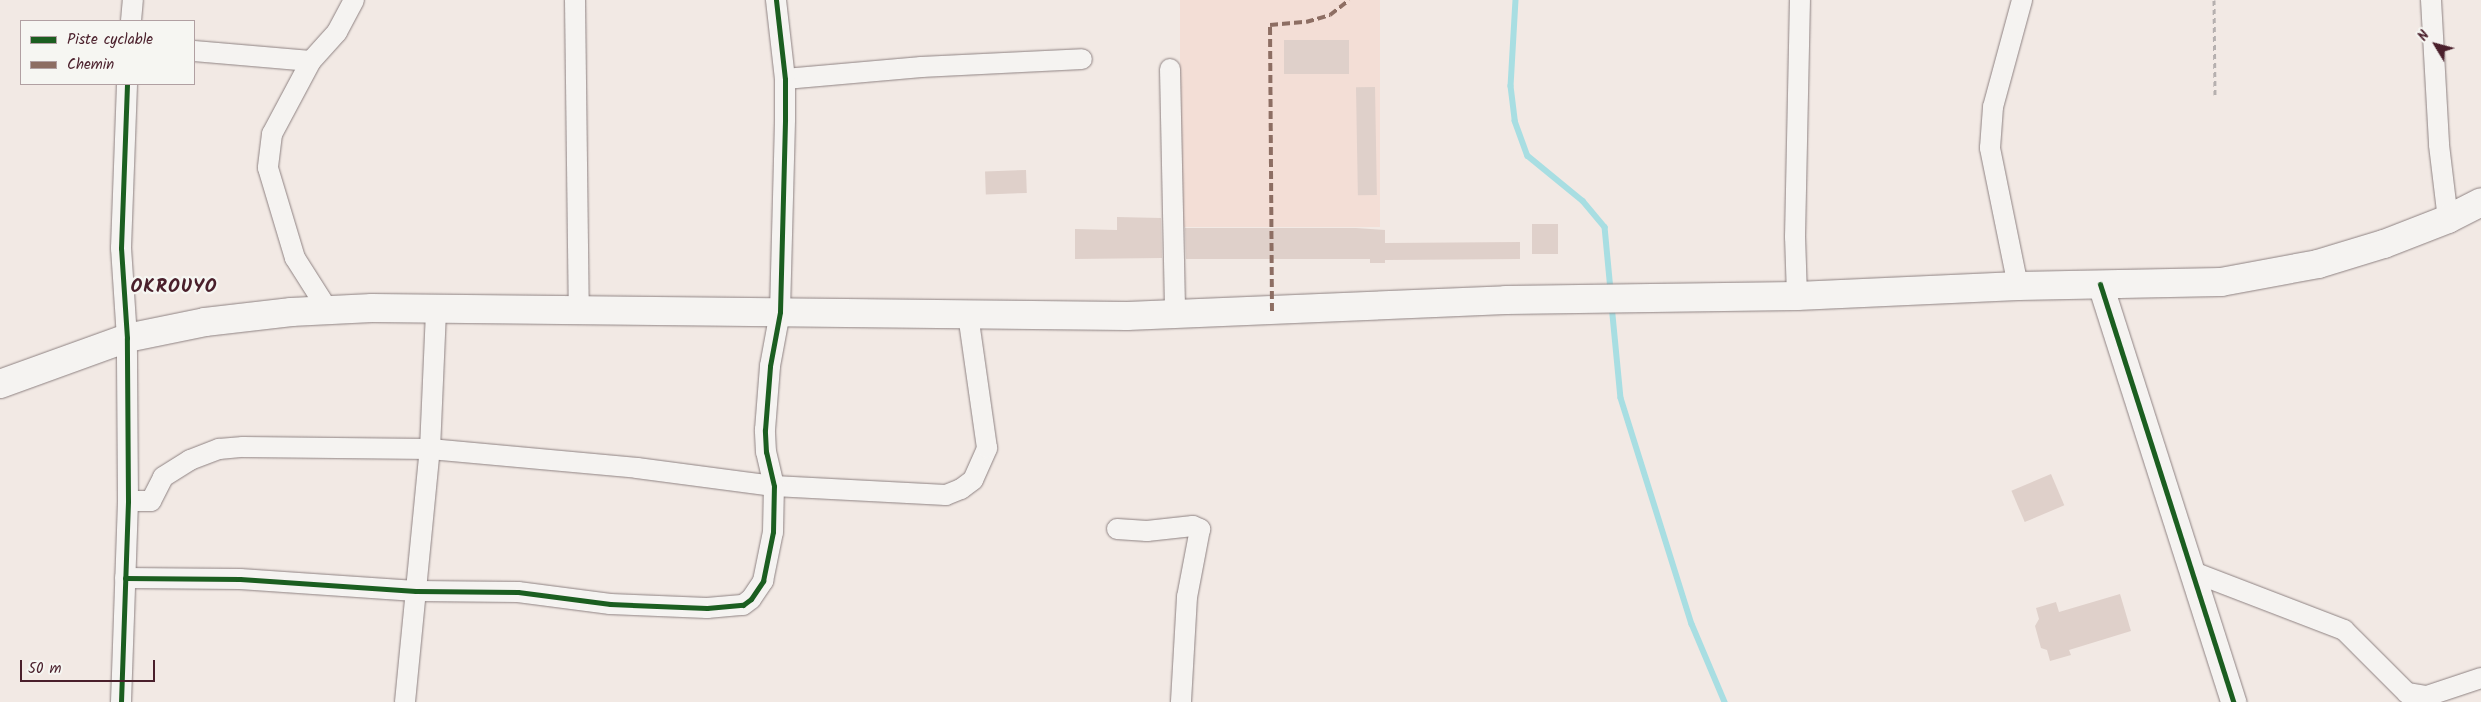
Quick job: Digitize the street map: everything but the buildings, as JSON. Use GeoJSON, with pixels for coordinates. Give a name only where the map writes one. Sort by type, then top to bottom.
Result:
{"type":"FeatureCollection","features":[{"type":"Feature","properties":{"kind":"main road"},"geometry":{"type":"LineString","coordinates":[[0,384],[128,338],[205,322],[328,310],[436,309],[579,312],[1175,315],[1506,300],[1797,296],[2018,286],[2221,282],[2318,264],[2384,244],[2448,219],[2481,202]]}},
{"type":"Feature","properties":{"kind":"street"},"geometry":{"type":"LineString","coordinates":[[131,20],[133,0]]}},
{"type":"Feature","properties":{"kind":"street"},"geometry":{"type":"LineString","coordinates":[[328,310],[295,258],[268,168],[272,134],[311,61],[337,32],[354,0]]}},
{"type":"Feature","properties":{"kind":"street"},"geometry":{"type":"LineString","coordinates":[[575,0],[579,312]]}},
{"type":"Feature","properties":{"kind":"street"},"geometry":{"type":"LineString","coordinates":[[125,578],[240,579],[416,591],[518,592],[610,604],[698,608],[743,605],[751,599],[763,581],[773,532],[774,486],[766,452],[765,430],[770,366],[780,312],[785,79],[776,0]]}},
{"type":"Feature","properties":{"kind":"street"},"geometry":{"type":"LineString","coordinates":[[1797,296],[1795,236],[1800,0]]}},
{"type":"Feature","properties":{"kind":"street"},"geometry":{"type":"LineString","coordinates":[[2018,286],[1995,184],[1990,148],[1993,107],[2022,0]]}},
{"type":"Feature","properties":{"kind":"street"},"geometry":{"type":"LineString","coordinates":[[2431,0],[2438,136],[2448,219]]}},
{"type":"Feature","properties":{"kind":"street"},"geometry":{"type":"LineString","coordinates":[[195,50],[311,61]]}},
{"type":"Feature","properties":{"kind":"street"},"geometry":{"type":"LineString","coordinates":[[785,79],[921,67],[1082,59]]}},
{"type":"Feature","properties":{"kind":"street"},"geometry":{"type":"LineString","coordinates":[[1170,69],[1175,315]]}},
{"type":"Feature","properties":{"kind":"street"},"geometry":{"type":"LineString","coordinates":[[121,702],[128,501],[128,338],[121,248],[127,85]]}},
{"type":"Feature","properties":{"kind":"street"},"geometry":{"type":"LineString","coordinates":[[2100,284],[2233,702]]}},
{"type":"Feature","properties":{"kind":"street"},"geometry":{"type":"LineString","coordinates":[[405,702],[430,449],[436,309]]}},
{"type":"Feature","properties":{"kind":"street"},"geometry":{"type":"LineString","coordinates":[[128,501],[151,500],[168,473],[190,460],[219,450],[430,449],[636,468],[774,486],[930,496],[961,490],[973,480],[987,448],[986,430],[968,315]]}},
{"type":"Feature","properties":{"kind":"street"},"geometry":{"type":"LineString","coordinates":[[1117,529],[1146,531],[1196,526],[1200,529],[1187,597],[1181,702]]}},
{"type":"Feature","properties":{"kind":"street"},"geometry":{"type":"LineString","coordinates":[[2193,572],[2344,630],[2407,693],[2427,696],[2481,678]]}},
{"type":"Feature","properties":{"kind":"path"},"geometry":{"type":"LineString","coordinates":[[2214,0],[2215,95]]}},
{"type":"Feature","properties":{"kind":"shaded area"},"geometry":{"type":"Polygon","coordinates":[[[1180,0],[1380,0],[1380,227],[1180,227],[1180,0]]]}},
{"type":"Feature","properties":{"kind":"waterway"},"geometry":{"type":"LineString","coordinates":[[1516,0],[1511,86],[1515,121],[1528,156],[1583,201],[1605,227],[1611,291]]}},
{"type":"Feature","properties":{"kind":"waterway"},"geometry":{"type":"LineString","coordinates":[[1612,305],[1621,398],[1692,624],[1725,702]]}},
{"type":"Feature","properties":{"kind":"marked path"},"geometry":{"type":"LineString","coordinates":[[1272,311],[1270,25],[1306,22],[1330,15],[1349,0]]}},
{"type":"Feature","properties":{"kind":"cycle path"},"geometry":{"type":"LineString","coordinates":[[125,578],[240,579],[416,591],[518,592],[610,604],[707,608],[743,605],[751,599],[763,581],[773,532],[774,486],[766,452],[765,430],[770,366],[780,312],[785,119],[785,79],[776,0]]}},
{"type":"Feature","properties":{"kind":"cycle path"},"geometry":{"type":"LineString","coordinates":[[121,702],[128,501],[127,338],[121,248],[127,85]]}},
{"type":"Feature","properties":{"kind":"cycle path"},"geometry":{"type":"LineString","coordinates":[[2100,284],[2233,702]]}},
{"type":"Feature","properties":{"kind":"district","name":"OKROUYO"},"geometry":{"type":"Point","coordinates":[174,288]}}]}
